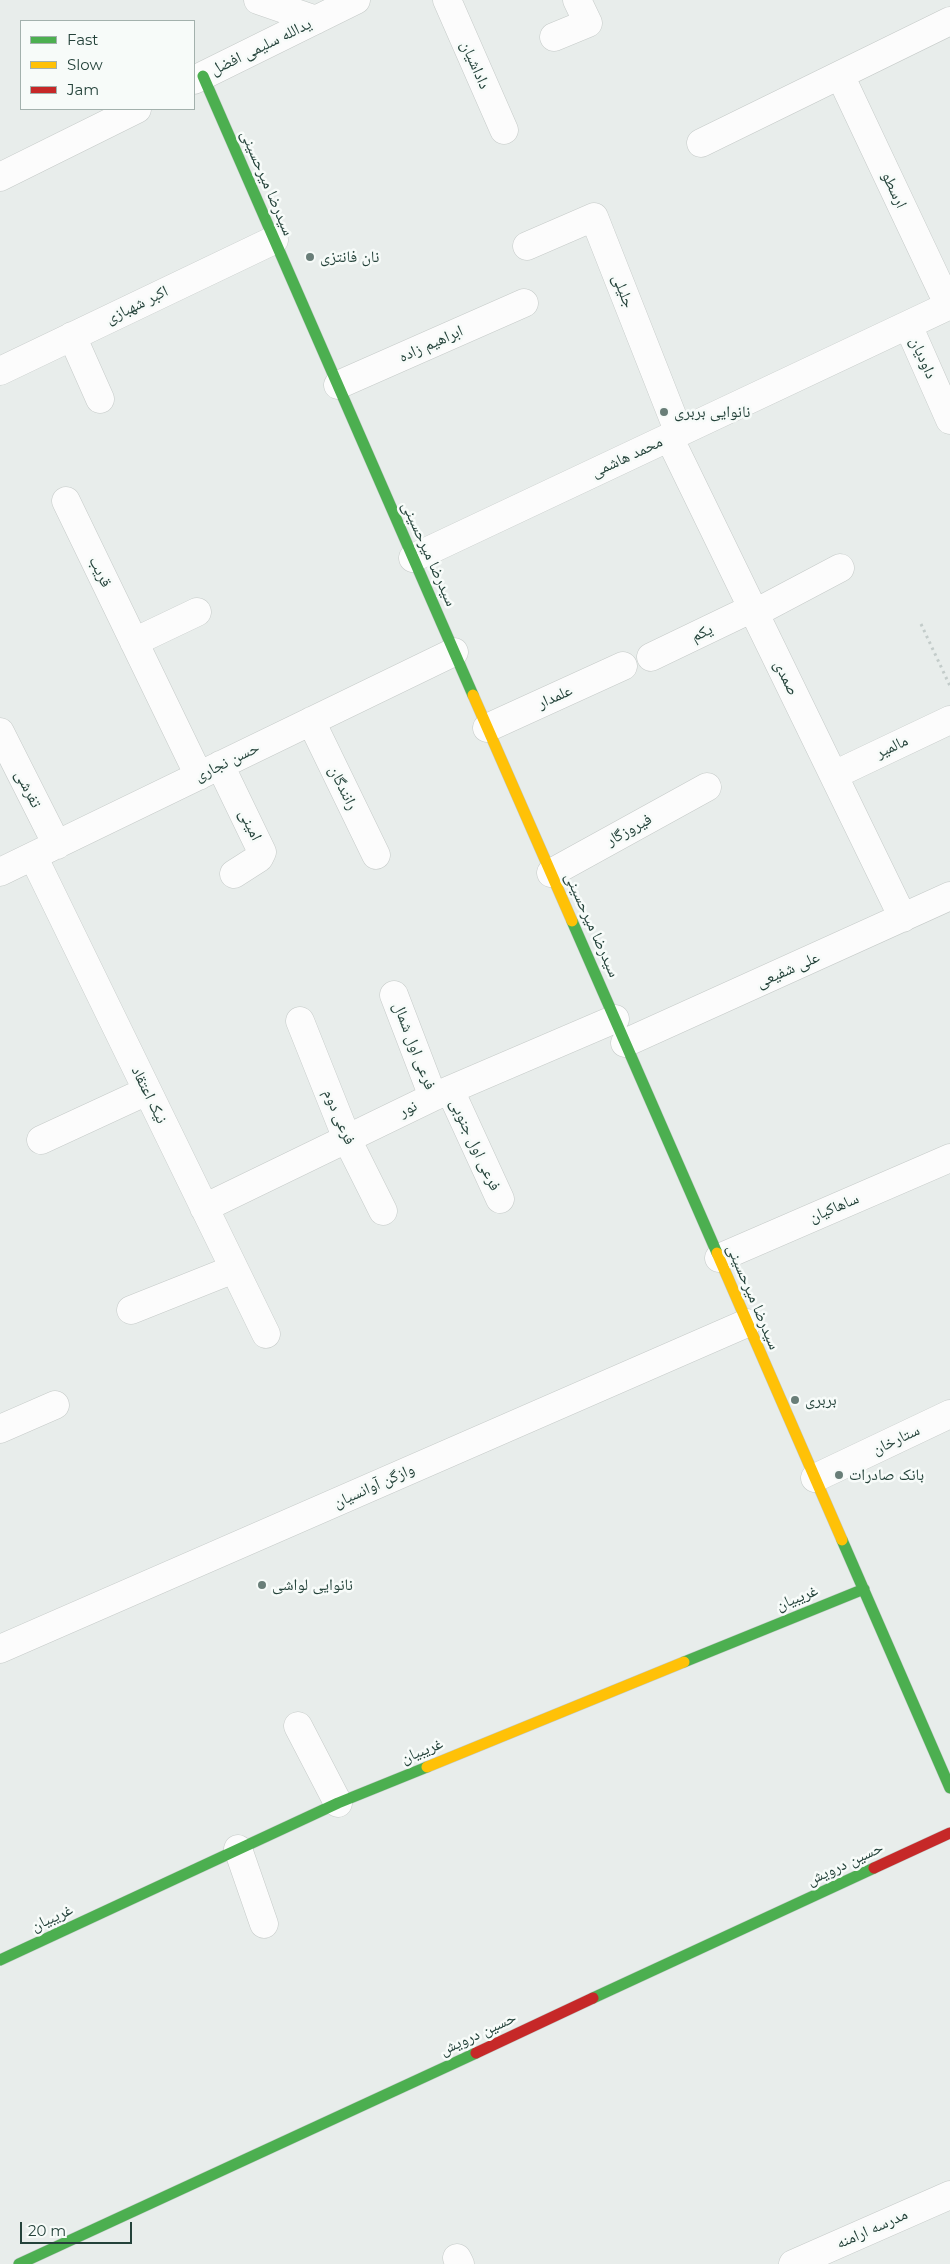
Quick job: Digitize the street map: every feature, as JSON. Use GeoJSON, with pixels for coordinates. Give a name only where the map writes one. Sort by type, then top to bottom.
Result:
{"type":"FeatureCollection","features":[{"type":"Feature","properties":{"kind":"street"},"geometry":{"type":"LineString","coordinates":[[258,0],[316,20]]}},
{"type":"Feature","properties":{"kind":"street","name":"یدالله سلیمی افضل"},"geometry":{"type":"LineString","coordinates":[[198,78],[356,0]]}},
{"type":"Feature","properties":{"kind":"street","name":"داداشیان"},"geometry":{"type":"LineString","coordinates":[[447,0],[504,130]]}},
{"type":"Feature","properties":{"kind":"street"},"geometry":{"type":"LineString","coordinates":[[554,37],[588,23],[576,0]]}},
{"type":"Feature","properties":{"kind":"street"},"geometry":{"type":"LineString","coordinates":[[701,143],[950,21]]}},
{"type":"Feature","properties":{"kind":"street","name":"ارسطو"},"geometry":{"type":"LineString","coordinates":[[840,75],[949,305]]}},
{"type":"Feature","properties":{"kind":"street","name":"سیدرضا میرحسینی"},"geometry":{"type":"LineString","coordinates":[[198,78],[274,240],[338,385],[950,1788]]}},
{"type":"Feature","properties":{"kind":"street"},"geometry":{"type":"LineString","coordinates":[[0,177],[135,110]]}},
{"type":"Feature","properties":{"kind":"street","name":"جلیلی"},"geometry":{"type":"LineString","coordinates":[[527,246],[594,217],[674,435]]}},
{"type":"Feature","properties":{"kind":"street","name":"اکبر شهبازی"},"geometry":{"type":"LineString","coordinates":[[0,371],[274,240]]}},
{"type":"Feature","properties":{"kind":"street","name":"ابراهیم زاده"},"geometry":{"type":"LineString","coordinates":[[338,385],[524,303]]}},
{"type":"Feature","properties":{"kind":"street","name":"محمد هاشمی"},"geometry":{"type":"LineString","coordinates":[[413,558],[949,305]]}},
{"type":"Feature","properties":{"kind":"street","name":"داودیان"},"geometry":{"type":"LineString","coordinates":[[908,325],[950,420]]}},
{"type":"Feature","properties":{"kind":"street"},"geometry":{"type":"LineString","coordinates":[[72,336],[100,399]]}},
{"type":"Feature","properties":{"kind":"street","name":"صمدی"},"geometry":{"type":"LineString","coordinates":[[674,435],[754,611],[903,918]]}},
{"type":"Feature","properties":{"kind":"street","name":"قریب"},"geometry":{"type":"LineString","coordinates":[[66,501],[134,642],[210,770]]}},
{"type":"Feature","properties":{"kind":"street","name":"یکم"},"geometry":{"type":"LineString","coordinates":[[651,657],[754,611],[840,568]]}},
{"type":"Feature","properties":{"kind":"street"},"geometry":{"type":"LineString","coordinates":[[134,642],[197,612]]}},
{"type":"Feature","properties":{"kind":"street","name":"حسن نجاری"},"geometry":{"type":"LineString","coordinates":[[0,872],[454,652]]}},
{"type":"Feature","properties":{"kind":"street","name":"علمدار"},"geometry":{"type":"LineString","coordinates":[[487,728],[623,666]]}},
{"type":"Feature","properties":{"kind":"street","name":"مالمیر"},"geometry":{"type":"LineString","coordinates":[[834,775],[950,720]]}},
{"type":"Feature","properties":{"kind":"street","name":"رانندگان"},"geometry":{"type":"LineString","coordinates":[[311,722],[376,855]]}},
{"type":"Feature","properties":{"kind":"street","name":"تفرشی"},"geometry":{"type":"LineString","coordinates":[[0,732],[45,851]]}},
{"type":"Feature","properties":{"kind":"street","name":"امینی"},"geometry":{"type":"LineString","coordinates":[[210,770],[262,852],[260,858],[234,874]]}},
{"type":"Feature","properties":{"kind":"street","name":"فیروزگار"},"geometry":{"type":"LineString","coordinates":[[551,873],[707,787]]}},
{"type":"Feature","properties":{"kind":"street","name":"نیک اعتقاد"},"geometry":{"type":"LineString","coordinates":[[45,851],[147,1091],[266,1334]]}},
{"type":"Feature","properties":{"kind":"street","name":"علی شفیعی"},"geometry":{"type":"LineString","coordinates":[[620,1031],[903,918],[950,896]]}},
{"type":"Feature","properties":{"kind":"street","name":"فرعی اول شمال"},"geometry":{"type":"LineString","coordinates":[[394,995],[442,1094]]}},
{"type":"Feature","properties":{"kind":"street","name":"فرعی دوم"},"geometry":{"type":"LineString","coordinates":[[300,1021],[347,1139],[383,1211]]}},
{"type":"Feature","properties":{"kind":"street","name":"نور"},"geometry":{"type":"LineString","coordinates":[[204,1208],[442,1094],[620,1031]]}},
{"type":"Feature","properties":{"kind":"street"},"geometry":{"type":"LineString","coordinates":[[41,1140],[147,1091]]}},
{"type":"Feature","properties":{"kind":"street","name":"فرعی اول جنوبی"},"geometry":{"type":"LineString","coordinates":[[442,1094],[500,1199]]}},
{"type":"Feature","properties":{"kind":"street","name":"ساهاکیان"},"geometry":{"type":"LineString","coordinates":[[719,1258],[950,1158]]}},
{"type":"Feature","properties":{"kind":"street"},"geometry":{"type":"LineString","coordinates":[[131,1310],[234,1269]]}},
{"type":"Feature","properties":{"kind":"street","name":"وازگن آوانسیان"},"geometry":{"type":"LineString","coordinates":[[0,1648],[747,1323]]}},
{"type":"Feature","properties":{"kind":"street"},"geometry":{"type":"LineString","coordinates":[[0,1429],[55,1404]]}},
{"type":"Feature","properties":{"kind":"street","name":"ستارخان"},"geometry":{"type":"LineString","coordinates":[[815,1478],[950,1414]]}},
{"type":"Feature","properties":{"kind":"street","name":"غریبیان"},"geometry":{"type":"LineString","coordinates":[[0,1960],[338,1803],[864,1589]]}},
{"type":"Feature","properties":{"kind":"street"},"geometry":{"type":"LineString","coordinates":[[298,1726],[338,1803]]}},
{"type":"Feature","properties":{"kind":"street","name":"حسین درویش"},"geometry":{"type":"LineString","coordinates":[[19,2264],[950,1833]]}},
{"type":"Feature","properties":{"kind":"street"},"geometry":{"type":"LineString","coordinates":[[238,1850],[264,1924]]}},
{"type":"Feature","properties":{"kind":"street","name":"مدرسه ارامنه"},"geometry":{"type":"LineString","coordinates":[[793,2264],[950,2195]]}},
{"type":"Feature","properties":{"kind":"path"},"geometry":{"type":"LineString","coordinates":[[922,624],[950,686]]}},
{"type":"Feature","properties":{"kind":"traffic: fast"},"geometry":{"type":"LineString","coordinates":[[203,76],[473,695]]}},
{"type":"Feature","properties":{"kind":"traffic: fast"},"geometry":{"type":"LineString","coordinates":[[572,921],[717,1253]]}},
{"type":"Feature","properties":{"kind":"traffic: fast"},"geometry":{"type":"LineString","coordinates":[[842,1540],[950,1788]]}},
{"type":"Feature","properties":{"kind":"traffic: fast"},"geometry":{"type":"LineString","coordinates":[[684,1662],[864,1589]]}},
{"type":"Feature","properties":{"kind":"traffic: fast"},"geometry":{"type":"LineString","coordinates":[[0,1960],[338,1803],[427,1767]]}},
{"type":"Feature","properties":{"kind":"traffic: fast"},"geometry":{"type":"LineString","coordinates":[[593,1998],[874,1868]]}},
{"type":"Feature","properties":{"kind":"traffic: fast"},"geometry":{"type":"LineString","coordinates":[[19,2264],[476,2053]]}},
{"type":"Feature","properties":{"kind":"traffic: slow"},"geometry":{"type":"LineString","coordinates":[[473,695],[572,921]]}},
{"type":"Feature","properties":{"kind":"traffic: slow"},"geometry":{"type":"LineString","coordinates":[[717,1253],[842,1540]]}},
{"type":"Feature","properties":{"kind":"traffic: slow"},"geometry":{"type":"LineString","coordinates":[[427,1767],[684,1662]]}},
{"type":"Feature","properties":{"kind":"traffic: jam"},"geometry":{"type":"LineString","coordinates":[[874,1868],[950,1833]]}},
{"type":"Feature","properties":{"kind":"traffic: jam"},"geometry":{"type":"LineString","coordinates":[[476,2053],[593,1998]]}},
{"type":"Feature","properties":{"kind":"place","name":"نان فانتزی"},"geometry":{"type":"Point","coordinates":[310,257]}},
{"type":"Feature","properties":{"kind":"place","name":"نانوایی بربری"},"geometry":{"type":"Point","coordinates":[664,412]}},
{"type":"Feature","properties":{"kind":"place","name":"بربری"},"geometry":{"type":"Point","coordinates":[795,1400]}},
{"type":"Feature","properties":{"kind":"place","name":"بانک صادرات"},"geometry":{"type":"Point","coordinates":[839,1475]}},
{"type":"Feature","properties":{"kind":"place","name":"نانوایی لواشی"},"geometry":{"type":"Point","coordinates":[262,1585]}}]}
